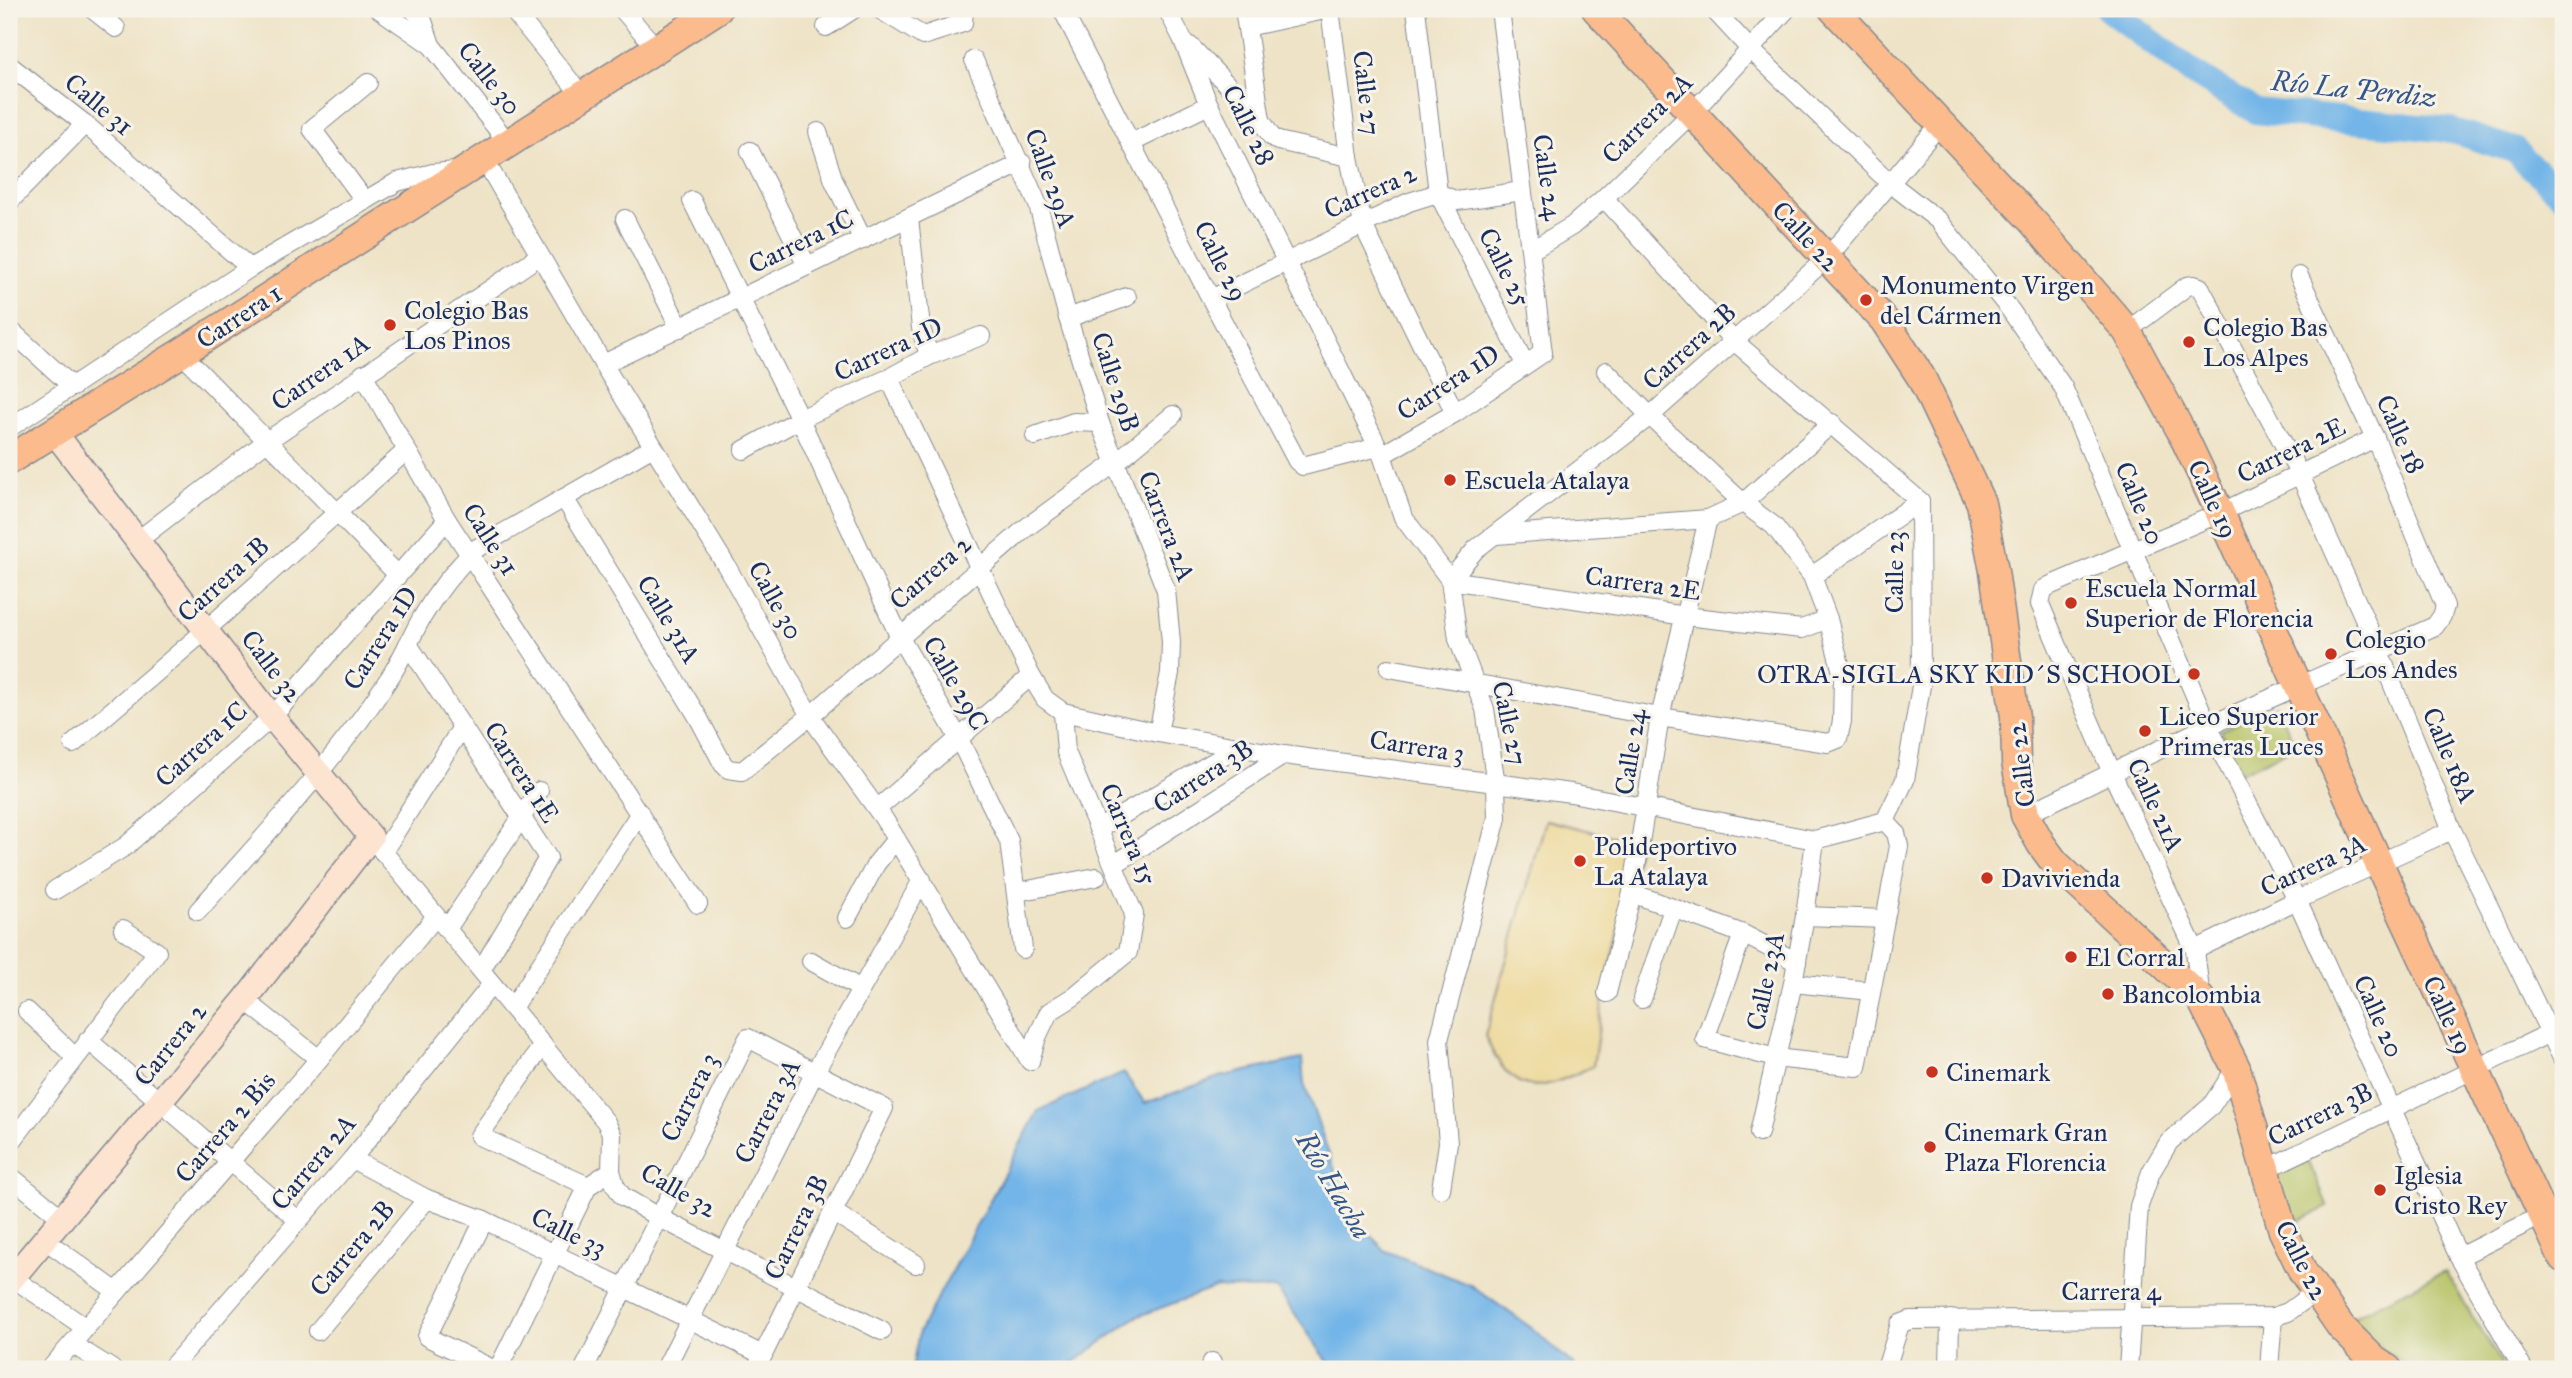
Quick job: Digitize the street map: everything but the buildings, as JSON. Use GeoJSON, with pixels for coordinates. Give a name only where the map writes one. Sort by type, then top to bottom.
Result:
{"type":"FeatureCollection","features":[{"type":"Feature","properties":{"kind":"main road","name":"Carrera 1"},"geometry":{"type":"LineString","coordinates":[[9,460],[181,354],[718,9]]}},
{"type":"Feature","properties":{"kind":"main road","name":"Calle 22"},"geometry":{"type":"LineString","coordinates":[[1596,9],[1884,320],[1921,377],[1981,503],[1994,571],[2015,717],[2016,762],[2025,814],[2040,844],[2055,863],[2201,999],[2236,1068],[2283,1231],[2303,1272],[2341,1327],[2374,1360],[2388,1369]]}},
{"type":"Feature","properties":{"kind":"main road","name":"Calle 19"},"geometry":{"type":"LineString","coordinates":[[1833,9],[2033,222],[2127,331],[2182,433],[2220,513],[2473,1069],[2553,1210],[2563,1258]]}},
{"type":"Feature","properties":{"kind":"street"},"geometry":{"type":"LineString","coordinates":[[92,9],[116,28]]}},
{"type":"Feature","properties":{"kind":"street","name":"Calle 30"},"geometry":{"type":"LineString","coordinates":[[379,9],[431,45],[509,144]]}},
{"type":"Feature","properties":{"kind":"street","name":"Calle 30"},"geometry":{"type":"LineString","coordinates":[[413,9],[423,21],[431,45]]}},
{"type":"Feature","properties":{"kind":"street"},"geometry":{"type":"LineString","coordinates":[[512,9],[583,97]]}},
{"type":"Feature","properties":{"kind":"street"},"geometry":{"type":"LineString","coordinates":[[622,9],[656,48]]}},
{"type":"Feature","properties":{"kind":"street"},"geometry":{"type":"LineString","coordinates":[[826,27],[854,9]]}},
{"type":"Feature","properties":{"kind":"street"},"geometry":{"type":"LineString","coordinates":[[879,9],[923,36],[963,23],[964,9]]}},
{"type":"Feature","properties":{"kind":"street","name":"Calle 29"},"geometry":{"type":"LineString","coordinates":[[1062,9],[1297,461],[1303,466],[1380,451]]}},
{"type":"Feature","properties":{"kind":"street","name":"Calle 28"},"geometry":{"type":"LineString","coordinates":[[1167,9],[1182,38],[1209,105],[1287,262]]}},
{"type":"Feature","properties":{"kind":"street"},"geometry":{"type":"LineString","coordinates":[[1244,9],[1261,120]]}},
{"type":"Feature","properties":{"kind":"street"},"geometry":{"type":"LineString","coordinates":[[1247,27],[1330,9]]}},
{"type":"Feature","properties":{"kind":"street","name":"Calle 27"},"geometry":{"type":"LineString","coordinates":[[1330,9],[1349,157],[1363,225],[1455,413]]}},
{"type":"Feature","properties":{"kind":"street"},"geometry":{"type":"LineString","coordinates":[[1416,9],[1438,193]]}},
{"type":"Feature","properties":{"kind":"street","name":"Calle 24"},"geometry":{"type":"LineString","coordinates":[[1500,9],[1543,353]]}},
{"type":"Feature","properties":{"kind":"street","name":"Calle 20"},"geometry":{"type":"LineString","coordinates":[[1713,9],[1750,49],[1890,183],[1939,221],[2011,311],[2063,387],[2208,726],[2297,900],[2459,1257],[2524,1369]]}},
{"type":"Feature","properties":{"kind":"street","name":"Carrera 2A"},"geometry":{"type":"LineString","coordinates":[[1532,250],[1572,226],[1604,198],[1692,113],[1787,9]]}},
{"type":"Feature","properties":{"kind":"street"},"geometry":{"type":"LineString","coordinates":[[1182,38],[1278,141],[1349,157]]}},
{"type":"Feature","properties":{"kind":"street","name":"Calle 29A"},"geometry":{"type":"LineString","coordinates":[[974,60],[1022,163],[1038,205],[1068,318]]}},
{"type":"Feature","properties":{"kind":"street","name":"Calle 31"},"geometry":{"type":"LineString","coordinates":[[9,65],[85,124],[250,268]]}},
{"type":"Feature","properties":{"kind":"street"},"geometry":{"type":"LineString","coordinates":[[365,201],[312,129],[368,83]]}},
{"type":"Feature","properties":{"kind":"street"},"geometry":{"type":"LineString","coordinates":[[1131,143],[1209,105]]}},
{"type":"Feature","properties":{"kind":"street"},"geometry":{"type":"LineString","coordinates":[[9,202],[85,124]]}},
{"type":"Feature","properties":{"kind":"street","name":"Carrera 2B"},"geometry":{"type":"LineString","coordinates":[[1450,580],[1476,549],[1650,416],[1827,258],[1940,124]]}},
{"type":"Feature","properties":{"kind":"street"},"geometry":{"type":"LineString","coordinates":[[818,132],[834,181],[863,240]]}},
{"type":"Feature","properties":{"kind":"street"},"geometry":{"type":"LineString","coordinates":[[750,151],[807,266]]}},
{"type":"Feature","properties":{"kind":"street","name":"Carrera 1C"},"geometry":{"type":"LineString","coordinates":[[603,365],[1022,163]]}},
{"type":"Feature","properties":{"kind":"street","name":"Calle 30"},"geometry":{"type":"LineString","coordinates":[[476,165],[539,256],[727,567],[810,716],[877,809],[1030,1060]]}},
{"type":"Feature","properties":{"kind":"street","name":"Carrera 1"},"geometry":{"type":"LineString","coordinates":[[9,428],[250,268],[397,182],[476,165]]}},
{"type":"Feature","properties":{"kind":"street","name":"Carrera 2"},"geometry":{"type":"LineString","coordinates":[[1211,299],[1409,201],[1438,193],[1457,201],[1521,191]]}},
{"type":"Feature","properties":{"kind":"street","name":"Calle 25"},"geometry":{"type":"LineString","coordinates":[[1438,193],[1525,364]]}},
{"type":"Feature","properties":{"kind":"street","name":"Calle 23"},"geometry":{"type":"LineString","coordinates":[[1604,198],[1734,341],[1920,501],[1921,686],[1905,780],[1885,821]]}},
{"type":"Feature","properties":{"kind":"street"},"geometry":{"type":"LineString","coordinates":[[692,201],[741,299]]}},
{"type":"Feature","properties":{"kind":"street"},"geometry":{"type":"LineString","coordinates":[[909,218],[921,328],[929,356]]}},
{"type":"Feature","properties":{"kind":"street"},"geometry":{"type":"LineString","coordinates":[[625,219],[680,328]]}},
{"type":"Feature","properties":{"kind":"street","name":"Carrera 1A"},"geometry":{"type":"LineString","coordinates":[[137,541],[267,441],[539,256]]}},
{"type":"Feature","properties":{"kind":"street","name":"Calle 27"},"geometry":{"type":"LineString","coordinates":[[1287,262],[1380,451],[1403,517],[1450,580],[1458,639],[1485,709],[1496,785],[1497,818],[1439,1040],[1448,1143],[1441,1189]]}},
{"type":"Feature","properties":{"kind":"street","name":"Calle 18"},"geometry":{"type":"LineString","coordinates":[[2299,276],[2375,438],[2445,606],[2435,626],[2378,649]]}},
{"type":"Feature","properties":{"kind":"street","name":"Calle 18A"},"geometry":{"type":"LineString","coordinates":[[2127,331],[2187,286],[2200,288],[2300,475],[2378,649],[2452,830],[2563,1060]]}},
{"type":"Feature","properties":{"kind":"street"},"geometry":{"type":"LineString","coordinates":[[1068,318],[1127,297]]}},
{"type":"Feature","properties":{"kind":"street","name":"Calle 29C"},"geometry":{"type":"LineString","coordinates":[[741,299],[800,419],[900,638],[958,737],[1009,841],[1023,949]]}},
{"type":"Feature","properties":{"kind":"street","name":"Calle 29B"},"geometry":{"type":"LineString","coordinates":[[1068,318],[1115,463]]}},
{"type":"Feature","properties":{"kind":"street"},"geometry":{"type":"LineString","coordinates":[[9,329],[74,387]]}},
{"type":"Feature","properties":{"kind":"street","name":"Carrera 1D"},"geometry":{"type":"LineString","coordinates":[[744,450],[800,419],[889,378],[929,356],[981,336]]}},
{"type":"Feature","properties":{"kind":"street","name":"Carrera 1D"},"geometry":{"type":"LineString","coordinates":[[1380,451],[1455,413],[1543,353]]}},
{"type":"Feature","properties":{"kind":"street"},"geometry":{"type":"LineString","coordinates":[[181,354],[398,575]]}},
{"type":"Feature","properties":{"kind":"street"},"geometry":{"type":"LineString","coordinates":[[1390,668],[1660,717],[1828,743],[1838,739],[1842,721],[1843,676],[1828,619],[1812,576],[1774,526],[1742,503],[1606,371]]}},
{"type":"Feature","properties":{"kind":"street","name":"Calle 31"},"geometry":{"type":"LineString","coordinates":[[363,374],[447,520],[640,813]]}},
{"type":"Feature","properties":{"kind":"street"},"geometry":{"type":"LineString","coordinates":[[889,378],[1031,677],[1045,699],[1063,712]]}},
{"type":"Feature","properties":{"kind":"street","name":"Carrera 2"},"geometry":{"type":"LineString","coordinates":[[728,769],[742,771],[810,716],[1027,527],[1115,463],[1173,415]]}},
{"type":"Feature","properties":{"kind":"street"},"geometry":{"type":"LineString","coordinates":[[1035,436],[1074,422],[1100,423]]}},
{"type":"Feature","properties":{"kind":"street"},"geometry":{"type":"LineString","coordinates":[[1493,535],[1708,519],[1742,503],[1832,423]]}},
{"type":"Feature","properties":{"kind":"street","name":"Calle 32"},"geometry":{"type":"LineString","coordinates":[[55,433],[272,716],[606,1122],[612,1135],[611,1171],[622,1196],[882,1331]]}},
{"type":"Feature","properties":{"kind":"street","name":"Carrera 2E"},"geometry":{"type":"LineString","coordinates":[[2040,596],[2049,586],[2220,513],[2375,438]]}},
{"type":"Feature","properties":{"kind":"street","name":"Carrera 1D"},"geometry":{"type":"LineString","coordinates":[[198,911],[320,775],[389,678],[446,583],[470,555],[477,548],[653,447]]}},
{"type":"Feature","properties":{"kind":"street","name":"Carrera 1B"},"geometry":{"type":"LineString","coordinates":[[72,744],[207,629],[406,452]]}},
{"type":"Feature","properties":{"kind":"street","name":"Carrera 2A"},"geometry":{"type":"LineString","coordinates":[[1115,463],[1166,590],[1171,642],[1170,673],[1158,733]]}},
{"type":"Feature","properties":{"kind":"street","name":"Calle 31A"},"geometry":{"type":"LineString","coordinates":[[564,498],[728,769]]}},
{"type":"Feature","properties":{"kind":"street"},"geometry":{"type":"LineString","coordinates":[[1812,576],[1920,501]]}},
{"type":"Feature","properties":{"kind":"street","name":"Calle 24"},"geometry":{"type":"LineString","coordinates":[[1607,993],[1632,893],[1660,717],[1708,519]]}},
{"type":"Feature","properties":{"kind":"street","name":"Carrera 1C"},"geometry":{"type":"LineString","coordinates":[[55,890],[126,846],[272,716],[447,520]]}},
{"type":"Feature","properties":{"kind":"street","name":"Carrera 2E"},"geometry":{"type":"LineString","coordinates":[[1450,580],[1685,617],[1802,629],[1828,619]]}},
{"type":"Feature","properties":{"kind":"street","name":"Calle 21A"},"geometry":{"type":"LineString","coordinates":[[2040,596],[2039,604],[2112,773],[2195,950],[2201,999]]}},
{"type":"Feature","properties":{"kind":"street"},"geometry":{"type":"LineString","coordinates":[[408,644],[462,727]]}},
{"type":"Feature","properties":{"kind":"street"},"geometry":{"type":"LineString","coordinates":[[2025,814],[2208,726],[2378,649]]}},
{"type":"Feature","properties":{"kind":"street"},"geometry":{"type":"LineString","coordinates":[[877,809],[1031,677]]}},
{"type":"Feature","properties":{"kind":"street","name":"Carrera 3"},"geometry":{"type":"LineString","coordinates":[[1063,712],[1158,733],[1284,755],[1571,793],[1815,840],[1885,821]]}},
{"type":"Feature","properties":{"kind":"street","name":"Carrera 15"},"geometry":{"type":"LineString","coordinates":[[1030,1060],[1049,1012],[1073,997],[1128,952],[1134,914],[1066,751],[1063,712]]}},
{"type":"Feature","properties":{"kind":"street","name":"Carrera 1E"},"geometry":{"type":"LineString","coordinates":[[377,845],[462,727],[548,858],[487,977]]}},
{"type":"Feature","properties":{"kind":"street"},"geometry":{"type":"LineString","coordinates":[[1098,829],[1241,746]]}},
{"type":"Feature","properties":{"kind":"street","name":"Carrera 3B"},"geometry":{"type":"LineString","coordinates":[[1115,864],[1284,755]]}},
{"type":"Feature","properties":{"kind":"street"},"geometry":{"type":"LineString","coordinates":[[442,923],[522,819],[539,791]]}},
{"type":"Feature","properties":{"kind":"street"},"geometry":{"type":"LineString","coordinates":[[512,1008],[640,813],[698,904]]}},
{"type":"Feature","properties":{"kind":"street"},"geometry":{"type":"LineString","coordinates":[[1743,934],[1705,1040],[1775,1058],[1857,1067],[1899,846],[1896,833],[1885,821]]}},
{"type":"Feature","properties":{"kind":"street","name":"Carrera 3A"},"geometry":{"type":"LineString","coordinates":[[2195,950],[2297,900],[2452,830]]}},
{"type":"Feature","properties":{"kind":"street"},"geometry":{"type":"LineString","coordinates":[[847,918],[876,864],[896,839]]}},
{"type":"Feature","properties":{"kind":"street","name":"Calle 23A"},"geometry":{"type":"LineString","coordinates":[[1759,1133],[1793,983],[1815,840]]}},
{"type":"Feature","properties":{"kind":"street","name":"Carrera 2"},"geometry":{"type":"LineString","coordinates":[[11,1280],[377,845]]}},
{"type":"Feature","properties":{"kind":"street"},"geometry":{"type":"LineString","coordinates":[[1017,892],[1096,877]]}},
{"type":"Feature","properties":{"kind":"street","name":"Carrera 3A"},"geometry":{"type":"LineString","coordinates":[[665,1369],[815,1072],[922,880]]}},
{"type":"Feature","properties":{"kind":"street"},"geometry":{"type":"LineString","coordinates":[[1632,893],[1743,934],[1797,962]]}},
{"type":"Feature","properties":{"kind":"street"},"geometry":{"type":"LineString","coordinates":[[1642,999],[1674,909]]}},
{"type":"Feature","properties":{"kind":"street"},"geometry":{"type":"LineString","coordinates":[[1805,916],[1885,919]]}},
{"type":"Feature","properties":{"kind":"street","name":"Carrera 2 Bis"},"geometry":{"type":"LineString","coordinates":[[50,1369],[318,1059],[442,923]]}},
{"type":"Feature","properties":{"kind":"street"},"geometry":{"type":"LineString","coordinates":[[9,1145],[157,952],[123,929]]}},
{"type":"Feature","properties":{"kind":"street"},"geometry":{"type":"LineString","coordinates":[[811,961],[861,989]]}},
{"type":"Feature","properties":{"kind":"street","name":"Carrera 2A"},"geometry":{"type":"LineString","coordinates":[[170,1369],[352,1159],[487,977]]}},
{"type":"Feature","properties":{"kind":"street"},"geometry":{"type":"LineString","coordinates":[[1793,983],[1871,991]]}},
{"type":"Feature","properties":{"kind":"street"},"geometry":{"type":"LineString","coordinates":[[245,1000],[318,1059]]}},
{"type":"Feature","properties":{"kind":"street"},"geometry":{"type":"LineString","coordinates":[[27,1011],[75,1057]]}},
{"type":"Feature","properties":{"kind":"street","name":"Carrera 3B"},"geometry":{"type":"LineString","coordinates":[[2264,1170],[2550,1033]]}},
{"type":"Feature","properties":{"kind":"street","name":"Carrera 3"},"geometry":{"type":"LineString","coordinates":[[584,1369],[748,1038],[815,1072]]}},
{"type":"Feature","properties":{"kind":"street"},"geometry":{"type":"LineString","coordinates":[[88,1040],[298,1220]]}},
{"type":"Feature","properties":{"kind":"street"},"geometry":{"type":"LineString","coordinates":[[543,1045],[479,1136],[588,1186]]}},
{"type":"Feature","properties":{"kind":"street"},"geometry":{"type":"LineString","coordinates":[[2128,1369],[2139,1206],[2151,1172],[2169,1142],[2211,1106],[2236,1068]]}},
{"type":"Feature","properties":{"kind":"street","name":"Carrera 3B"},"geometry":{"type":"LineString","coordinates":[[759,1362],[884,1108],[815,1072]]}},
{"type":"Feature","properties":{"kind":"street"},"geometry":{"type":"LineString","coordinates":[[2211,1106],[2246,1101]]}},
{"type":"Feature","properties":{"kind":"street","name":"Calle 33"},"geometry":{"type":"LineString","coordinates":[[352,1159],[427,1199],[484,1220],[624,1287],[690,1321],[759,1362]]}},
{"type":"Feature","properties":{"kind":"street"},"geometry":{"type":"LineString","coordinates":[[484,1220],[427,1337],[496,1369],[588,1186],[611,1171]]}},
{"type":"Feature","properties":{"kind":"street"},"geometry":{"type":"LineString","coordinates":[[9,1175],[63,1219]]}},
{"type":"Feature","properties":{"kind":"street","name":"Carrera 2B"},"geometry":{"type":"LineString","coordinates":[[318,1331],[427,1199]]}},
{"type":"Feature","properties":{"kind":"street"},"geometry":{"type":"LineString","coordinates":[[2459,1257],[2553,1210]]}},
{"type":"Feature","properties":{"kind":"street"},"geometry":{"type":"LineString","coordinates":[[833,1212],[916,1264]]}},
{"type":"Feature","properties":{"kind":"street"},"geometry":{"type":"LineString","coordinates":[[46,1240],[117,1292]]}},
{"type":"Feature","properties":{"kind":"street"},"geometry":{"type":"LineString","coordinates":[[11,1280],[86,1328]]}},
{"type":"Feature","properties":{"kind":"street","name":"Carrera 4"},"geometry":{"type":"LineString","coordinates":[[1886,1369],[1900,1324],[1910,1320],[2130,1316],[2273,1317],[2288,1312],[2315,1292]]}},
{"type":"Feature","properties":{"kind":"street"},"geometry":{"type":"LineString","coordinates":[[2269,1369],[2273,1317]]}},
{"type":"Feature","properties":{"kind":"street"},"geometry":{"type":"LineString","coordinates":[[1949,1369],[1950,1319]]}},
{"type":"Feature","properties":{"kind":"street"},"geometry":{"type":"LineString","coordinates":[[72,1344],[112,1369]]}},
{"type":"Feature","properties":{"kind":"green space"},"geometry":{"type":"Polygon","coordinates":[[[2276,705],[2296,746],[2240,773],[2221,731],[2276,705]]]}},
{"type":"Feature","properties":{"kind":"green space"},"geometry":{"type":"Polygon","coordinates":[[[2308,1160],[2328,1207],[2290,1225],[2270,1178],[2308,1160]]]}},
{"type":"Feature","properties":{"kind":"green space"},"geometry":{"type":"Polygon","coordinates":[[[2445,1271],[2505,1369],[2411,1369],[2345,1321],[2445,1271]]]}},
{"type":"Feature","properties":{"kind":"sand"},"geometry":{"type":"Polygon","coordinates":[[[1546,820],[1623,839],[1627,845],[1638,847],[1603,999],[1593,1066],[1556,1082],[1528,1085],[1517,1081],[1506,1071],[1485,1036],[1546,820]]]}},
{"type":"Feature","properties":{"kind":"water","name":"Río Hacha"},"geometry":{"type":"Polygon","coordinates":[[[1302,1059],[1304,1084],[1352,1218],[1386,1251],[1470,1285],[1533,1329],[1578,1369],[1333,1369],[1277,1289],[1215,1288],[1136,1317],[1065,1369],[912,1369],[919,1332],[1038,1111],[1124,1073],[1145,1103],[1219,1077],[1302,1059]]]}},
{"type":"Feature","properties":{"kind":"waterway","name":"Río La Perdiz"},"geometry":{"type":"LineString","coordinates":[[2108,9],[2193,73],[2255,111],[2450,130],[2514,150],[2563,196]]}},
{"type":"Feature","properties":{"kind":"place","name":"Monumento Virgen del Cármen"},"geometry":{"type":"Point","coordinates":[1866,300]}},
{"type":"Feature","properties":{"kind":"place","name":"Colegio Bas Los Pinos"},"geometry":{"type":"Point","coordinates":[390,325]}},
{"type":"Feature","properties":{"kind":"place","name":"Colegio Bas Los Alpes"},"geometry":{"type":"Point","coordinates":[2189,342]}},
{"type":"Feature","properties":{"kind":"place","name":"Escuela Atalaya"},"geometry":{"type":"Point","coordinates":[1450,480]}},
{"type":"Feature","properties":{"kind":"place","name":"Escuela Normal Superior de Florencia"},"geometry":{"type":"Point","coordinates":[2071,603]}},
{"type":"Feature","properties":{"kind":"place","name":"Colegio Los Andes"},"geometry":{"type":"Point","coordinates":[2331,654]}},
{"type":"Feature","properties":{"kind":"place","name":"OTRA-SIGLA SKY KID´S SCHOOL"},"geometry":{"type":"Point","coordinates":[2194,674]}},
{"type":"Feature","properties":{"kind":"place","name":"Liceo Superior Primeras Luces"},"geometry":{"type":"Point","coordinates":[2145,731]}},
{"type":"Feature","properties":{"kind":"place","name":"Polideportivo La Atalaya"},"geometry":{"type":"Point","coordinates":[1580,861]}},
{"type":"Feature","properties":{"kind":"place","name":"Davivienda"},"geometry":{"type":"Point","coordinates":[1987,878]}},
{"type":"Feature","properties":{"kind":"place","name":"El Corral"},"geometry":{"type":"Point","coordinates":[2071,957]}},
{"type":"Feature","properties":{"kind":"place","name":"Bancolombia"},"geometry":{"type":"Point","coordinates":[2108,994]}},
{"type":"Feature","properties":{"kind":"place","name":"Cinemark"},"geometry":{"type":"Point","coordinates":[1932,1072]}},
{"type":"Feature","properties":{"kind":"place","name":"Cinemark Gran Plaza Florencia"},"geometry":{"type":"Point","coordinates":[1930,1147]}},
{"type":"Feature","properties":{"kind":"place","name":"Iglesia Cristo Rey"},"geometry":{"type":"Point","coordinates":[2380,1190]}}]}
